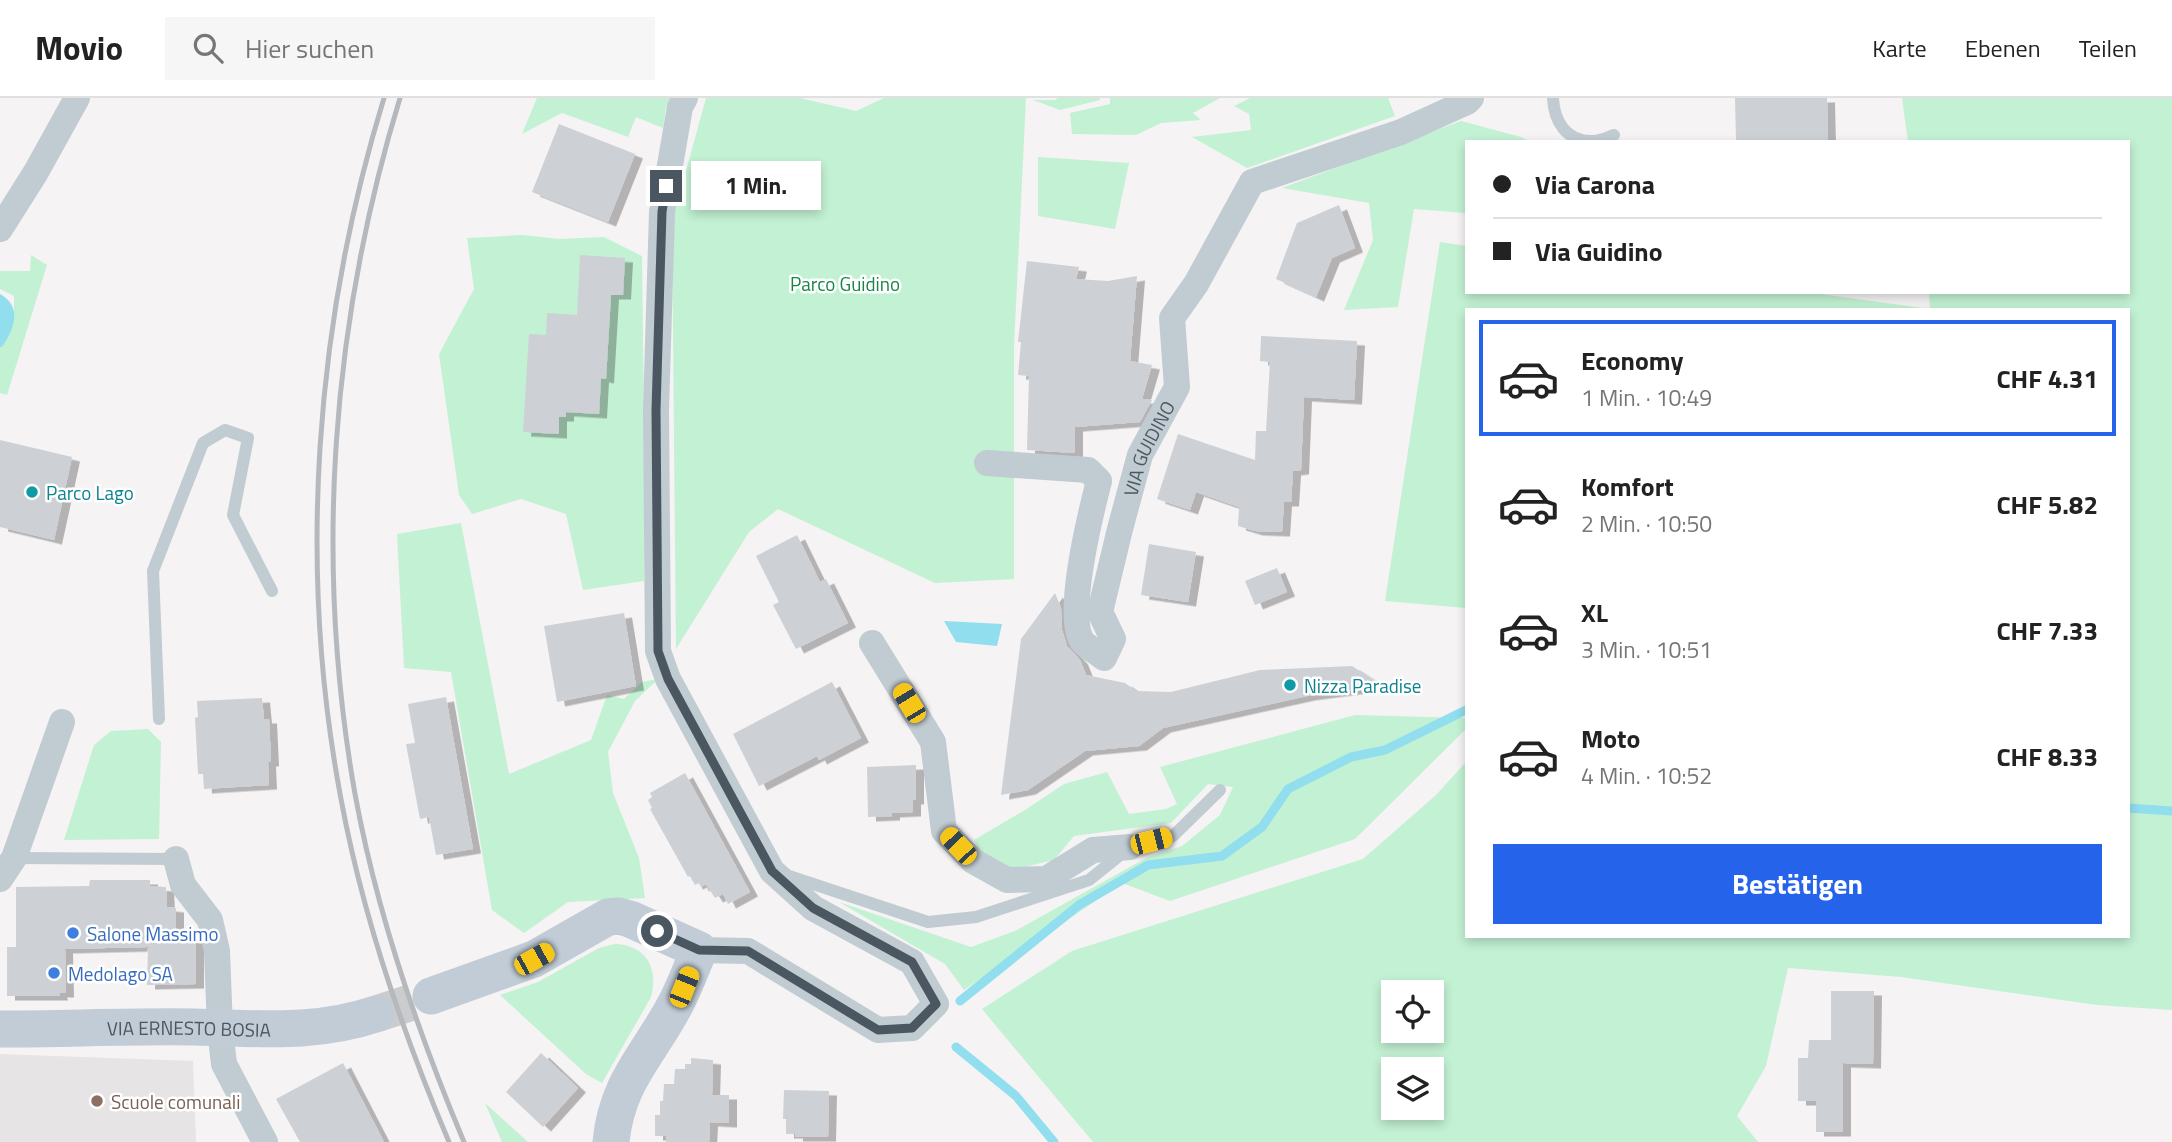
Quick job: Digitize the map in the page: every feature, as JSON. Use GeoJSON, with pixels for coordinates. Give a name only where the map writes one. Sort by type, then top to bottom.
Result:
{"type":"FeatureCollection","features":[{"type":"Feature","properties":{"kind":"street"},"geometry":{"type":"LineString","coordinates":[[0,229],[36,172],[77,98]]}},
{"type":"Feature","properties":{"kind":"street"},"geometry":{"type":"LineString","coordinates":[[431,996],[534,959],[608,917],[619,916],[699,950],[748,951],[878,1030],[912,1028],[936,1004],[912,962],[813,908],[772,871],[668,679],[658,651],[656,410],[662,212],[680,107],[685,98]]}},
{"type":"Feature","properties":{"kind":"street","name":"VIA GUIDINO"},"geometry":{"type":"LineString","coordinates":[[987,463],[1088,470],[1099,481],[1087,527],[1075,612],[1082,641],[1104,657],[1113,639],[1100,612],[1140,455],[1177,387],[1172,317],[1196,284],[1252,182],[1401,132],[1471,98]]}},
{"type":"Feature","properties":{"kind":"street"},"geometry":{"type":"LineString","coordinates":[[872,643],[933,743],[944,831],[972,861],[1007,880],[1046,879],[1093,850],[1130,847]]}},
{"type":"Feature","properties":{"kind":"street"},"geometry":{"type":"LineString","coordinates":[[7,869],[62,722]]}},
{"type":"Feature","properties":{"kind":"street"},"geometry":{"type":"LineString","coordinates":[[176,859],[183,885],[210,920],[217,951],[224,1064],[265,1142]]}},
{"type":"Feature","properties":{"kind":"street"},"geometry":{"type":"LineString","coordinates":[[611,1142],[613,1120],[622,1092],[674,1007],[699,950]]}},
{"type":"Feature","properties":{"kind":"street","name":"VIA ERNESTO BOSIA"},"geometry":{"type":"LineString","coordinates":[[0,1029],[183,1027],[292,1030],[327,1027],[376,1014]]}},
{"type":"Feature","properties":{"kind":"lane"},"geometry":{"type":"LineString","coordinates":[[1553,98],[1553,111],[1558,124],[1570,134],[1586,140]]}},
{"type":"Feature","properties":{"kind":"lane"},"geometry":{"type":"LineString","coordinates":[[1596,140],[1614,135]]}},
{"type":"Feature","properties":{"kind":"lane"},"geometry":{"type":"LineString","coordinates":[[159,719],[153,571],[203,443],[226,429],[248,438],[233,515],[272,591]]}},
{"type":"Feature","properties":{"kind":"lane"},"geometry":{"type":"LineString","coordinates":[[772,871],[928,922],[976,918],[1089,880],[1130,847],[1173,836],[1220,790]]}},
{"type":"Feature","properties":{"kind":"lane"},"geometry":{"type":"LineString","coordinates":[[7,869],[176,859]]}},
{"type":"Feature","properties":{"kind":"shaded area","name":"Scuole comunali"},"geometry":{"type":"Polygon","coordinates":[[[0,1054],[193,1061],[196,1142],[0,1142],[0,1054]]]}},
{"type":"Feature","properties":{"kind":"green space"},"geometry":{"type":"Polygon","coordinates":[[[537,98],[670,98],[663,128],[636,117],[628,137],[562,113],[522,134],[537,98]]]}},
{"type":"Feature","properties":{"kind":"green space","name":"Parco Guidino"},"geometry":{"type":"Polygon","coordinates":[[[706,98],[800,98],[856,111],[884,98],[1026,98],[1014,346],[1014,579],[935,583],[778,509],[749,532],[676,649],[672,222],[706,98]]]}},
{"type":"Feature","properties":{"kind":"green space"},"geometry":{"type":"Polygon","coordinates":[[[1110,98],[1220,98],[1193,113],[1201,120],[1161,123],[1136,135],[1072,134],[1070,113],[1110,104],[1110,98]]]}},
{"type":"Feature","properties":{"kind":"green space"},"geometry":{"type":"Polygon","coordinates":[[[1250,98],[1388,98],[1395,116],[1247,168],[1192,137],[1251,130],[1249,114],[1234,106],[1250,98]]]}},
{"type":"Feature","properties":{"kind":"green space"},"geometry":{"type":"Polygon","coordinates":[[[1902,98],[2172,98],[2172,1010],[2097,1005],[1901,977],[1788,968],[1766,1066],[1737,1116],[1758,1142],[1093,1142],[982,1009],[1072,951],[1363,859],[1436,795],[1465,763],[1465,938],[2130,938],[2130,308],[1930,308],[1929,294],[2130,294],[2130,140],[1908,140],[1902,98]]]}},
{"type":"Feature","properties":{"kind":"green space"},"geometry":{"type":"Polygon","coordinates":[[[1033,100],[1100,100],[1060,110],[1033,100]]]}},
{"type":"Feature","properties":{"kind":"green space"},"geometry":{"type":"Polygon","coordinates":[[[1461,121],[1526,140],[1465,140],[1465,213],[1414,209],[1398,307],[1344,310],[1373,240],[1369,203],[1282,188],[1461,121]]]}},
{"type":"Feature","properties":{"kind":"green space"},"geometry":{"type":"Polygon","coordinates":[[[1038,157],[1129,163],[1115,229],[1038,216],[1038,157]]]}},
{"type":"Feature","properties":{"kind":"green space"},"geometry":{"type":"Polygon","coordinates":[[[523,235],[559,239],[604,237],[642,256],[644,581],[583,590],[566,514],[521,499],[472,514],[459,495],[439,354],[474,289],[467,238],[523,235]]]}},
{"type":"Feature","properties":{"kind":"green space"},"geometry":{"type":"Polygon","coordinates":[[[1440,242],[1465,246],[1465,294],[1821,294],[1923,308],[1465,308],[1465,608],[1385,601],[1440,242]]]}},
{"type":"Feature","properties":{"kind":"green space"},"geometry":{"type":"Polygon","coordinates":[[[31,255],[47,265],[7,395],[0,393],[0,347],[14,309],[14,296],[0,289],[0,271],[30,271],[31,255]]]}},
{"type":"Feature","properties":{"kind":"green space"},"geometry":{"type":"Polygon","coordinates":[[[461,523],[509,774],[591,740],[607,695],[624,699],[642,682],[658,679],[635,701],[608,752],[613,793],[639,858],[645,898],[568,902],[524,933],[492,910],[451,672],[404,668],[397,534],[461,523]]]}},
{"type":"Feature","properties":{"kind":"green space"},"geometry":{"type":"Polygon","coordinates":[[[1355,715],[1465,718],[1465,730],[1355,839],[1170,901],[1122,883],[964,990],[945,964],[839,902],[971,947],[1015,931],[1148,857],[1182,846],[1220,815],[1233,787],[1208,784],[1171,823],[1074,836],[1054,860],[1015,869],[985,863],[974,840],[1064,784],[1107,772],[1129,814],[1166,809],[1177,804],[1160,767],[1355,715]]]}},
{"type":"Feature","properties":{"kind":"green space"},"geometry":{"type":"Polygon","coordinates":[[[148,729],[161,742],[159,839],[64,840],[94,745],[111,731],[148,729]]]}},
{"type":"Feature","properties":{"kind":"green space"},"geometry":{"type":"Polygon","coordinates":[[[615,944],[635,949],[648,960],[653,986],[651,997],[602,1083],[586,1074],[500,995],[538,982],[599,948],[615,944]]]}},
{"type":"Feature","properties":{"kind":"green space"},"geometry":{"type":"Polygon","coordinates":[[[485,1103],[528,1142],[502,1142],[485,1103]]]}},
{"type":"Feature","properties":{"kind":"water"},"geometry":{"type":"Polygon","coordinates":[[[0,294],[12,305],[14,312],[13,326],[2,347],[0,347],[0,294]]]}},
{"type":"Feature","properties":{"kind":"water"},"geometry":{"type":"Polygon","coordinates":[[[944,621],[1002,624],[997,646],[956,642],[944,621]]]}},
{"type":"Feature","properties":{"kind":"building"},"geometry":{"type":"Polygon","coordinates":[[[1735,98],[1827,98],[1828,140],[1736,140],[1735,98]]]}},
{"type":"Feature","properties":{"kind":"building"},"geometry":{"type":"Polygon","coordinates":[[[559,124],[635,154],[608,222],[532,192],[559,124]]]}},
{"type":"Feature","properties":{"kind":"building"},"geometry":{"type":"Polygon","coordinates":[[[1339,205],[1355,248],[1332,258],[1316,297],[1276,279],[1297,223],[1339,205]]]}},
{"type":"Feature","properties":{"kind":"building"},"geometry":{"type":"Polygon","coordinates":[[[580,255],[625,258],[623,295],[611,295],[606,379],[601,378],[599,414],[566,412],[566,417],[559,417],[559,434],[523,432],[529,334],[546,335],[547,313],[577,315],[580,255]]]}},
{"type":"Feature","properties":{"kind":"building"},"geometry":{"type":"Polygon","coordinates":[[[1027,261],[1079,267],[1076,279],[1108,281],[1137,276],[1130,361],[1152,365],[1142,399],[1152,400],[1140,422],[1075,427],[1075,453],[1027,450],[1029,376],[1018,375],[1021,342],[1018,342],[1027,261]]]}},
{"type":"Feature","properties":{"kind":"building"},"geometry":{"type":"Polygon","coordinates":[[[1261,336],[1357,341],[1354,400],[1304,397],[1301,470],[1293,471],[1291,502],[1284,502],[1282,532],[1255,531],[1238,526],[1239,507],[1196,492],[1190,510],[1157,499],[1178,434],[1255,460],[1256,431],[1266,431],[1270,362],[1260,361],[1261,336]]]}},
{"type":"Feature","properties":{"kind":"building","name":"Parco Lago"},"geometry":{"type":"Polygon","coordinates":[[[0,440],[72,457],[54,540],[0,527],[0,440]]]}},
{"type":"Feature","properties":{"kind":"building"},"geometry":{"type":"Polygon","coordinates":[[[797,535],[820,582],[826,579],[848,623],[796,649],[773,605],[779,602],[756,556],[797,535]]]}},
{"type":"Feature","properties":{"kind":"building"},"geometry":{"type":"Polygon","coordinates":[[[1149,544],[1196,552],[1188,602],[1141,595],[1149,544]]]}},
{"type":"Feature","properties":{"kind":"building"},"geometry":{"type":"Polygon","coordinates":[[[1277,568],[1287,592],[1255,605],[1245,581],[1277,568]]]}},
{"type":"Feature","properties":{"kind":"building","name":"Nizza Paradise"},"geometry":{"type":"Polygon","coordinates":[[[1055,593],[1061,608],[1062,630],[1067,646],[1080,660],[1086,675],[1125,683],[1136,691],[1171,692],[1260,670],[1352,666],[1383,686],[1307,696],[1163,728],[1139,746],[1085,751],[1028,790],[1001,795],[1021,639],[1055,593]]]}},
{"type":"Feature","properties":{"kind":"building"},"geometry":{"type":"Polygon","coordinates":[[[624,613],[636,686],[557,702],[544,626],[624,613]]]}},
{"type":"Feature","properties":{"kind":"building"},"geometry":{"type":"Polygon","coordinates":[[[832,682],[861,738],[819,760],[817,756],[759,786],[733,734],[832,682]]]}},
{"type":"Feature","properties":{"kind":"building"},"geometry":{"type":"Polygon","coordinates":[[[446,697],[473,849],[436,855],[429,817],[420,819],[406,744],[415,743],[408,704],[446,697]]]}},
{"type":"Feature","properties":{"kind":"building"},"geometry":{"type":"Polygon","coordinates":[[[262,698],[264,719],[269,719],[269,785],[204,789],[203,774],[198,774],[195,718],[198,717],[197,701],[262,698]]]}},
{"type":"Feature","properties":{"kind":"building"},"geometry":{"type":"Polygon","coordinates":[[[916,765],[916,800],[913,800],[913,812],[868,817],[867,767],[916,765]]]}},
{"type":"Feature","properties":{"kind":"building"},"geometry":{"type":"Polygon","coordinates":[[[685,773],[750,892],[728,904],[723,894],[715,898],[706,884],[701,887],[699,883],[695,885],[690,876],[688,877],[650,809],[650,793],[685,773]]]}},
{"type":"Feature","properties":{"kind":"building"},"geometry":{"type":"Polygon","coordinates":[[[90,880],[150,880],[150,886],[166,887],[167,907],[176,908],[176,934],[196,934],[196,984],[147,985],[148,947],[65,949],[66,993],[59,993],[60,996],[7,996],[7,947],[16,947],[16,887],[89,886],[90,880]]]}},
{"type":"Feature","properties":{"kind":"building"},"geometry":{"type":"Polygon","coordinates":[[[1831,991],[1874,991],[1873,1064],[1843,1063],[1843,1132],[1816,1132],[1816,1101],[1798,1101],[1798,1058],[1808,1058],[1809,1040],[1831,1040],[1831,991]]]}},
{"type":"Feature","properties":{"kind":"building"},"geometry":{"type":"Polygon","coordinates":[[[541,1053],[578,1088],[543,1127],[506,1092],[541,1053]]]}},
{"type":"Feature","properties":{"kind":"building"},"geometry":{"type":"Polygon","coordinates":[[[691,1058],[713,1060],[712,1095],[729,1095],[729,1123],[710,1122],[709,1142],[666,1142],[666,1136],[655,1136],[655,1115],[660,1115],[664,1084],[674,1084],[675,1069],[685,1069],[685,1064],[691,1064],[691,1058]]]}},
{"type":"Feature","properties":{"kind":"building"},"geometry":{"type":"Polygon","coordinates":[[[343,1063],[384,1142],[300,1142],[276,1099],[343,1063]]]}},
{"type":"Feature","properties":{"kind":"building"},"geometry":{"type":"Polygon","coordinates":[[[784,1090],[829,1091],[828,1137],[795,1137],[795,1134],[786,1134],[786,1119],[783,1119],[784,1090]]]}},
{"type":"Feature","properties":{"kind":"waterway"},"geometry":{"type":"LineString","coordinates":[[960,1001],[1079,905],[1148,865],[1222,856],[1262,827],[1288,789],[1351,757],[1385,750],[1465,710]]}},
{"type":"Feature","properties":{"kind":"waterway"},"geometry":{"type":"LineString","coordinates":[[2130,808],[2172,811]]}},
{"type":"Feature","properties":{"kind":"waterway"},"geometry":{"type":"LineString","coordinates":[[956,1047],[1016,1096],[1054,1142]]}},
{"type":"Feature","properties":{"kind":"tunnel"},"geometry":{"type":"LineString","coordinates":[[376,1014],[431,996]]}},
{"type":"Feature","properties":{"kind":"railway"},"geometry":{"type":"LineString","coordinates":[[384,98],[361,183],[342,270],[328,358],[320,446],[317,535],[319,623],[327,711],[341,799],[372,931],[415,1058],[449,1142]]}},
{"type":"Feature","properties":{"kind":"railway"},"geometry":{"type":"LineString","coordinates":[[400,98],[358,269],[345,356],[336,443],[333,531],[335,619],[342,706],[364,839],[400,971],[464,1142]]}},
{"type":"Feature","properties":{"kind":"place","name":"Parco Lago"},"geometry":{"type":"Point","coordinates":[32,492]}},
{"type":"Feature","properties":{"kind":"place","name":"Nizza Paradise"},"geometry":{"type":"Point","coordinates":[1290,685]}},
{"type":"Feature","properties":{"kind":"place","name":"Salone Massimo"},"geometry":{"type":"Point","coordinates":[73,933]}},
{"type":"Feature","properties":{"kind":"place","name":"Medolago SA"},"geometry":{"type":"Point","coordinates":[54,973]}},
{"type":"Feature","properties":{"kind":"place","name":"Scuole comunali"},"geometry":{"type":"Point","coordinates":[97,1101]}},
{"type":"Feature","properties":{"kind":"route"},"geometry":{"type":"LineString","coordinates":[[657,931],[699,950],[748,951],[878,1030],[912,1028],[936,1004],[912,962],[813,908],[772,871],[668,679],[658,651],[656,410],[662,212],[666,186]]}}]}
